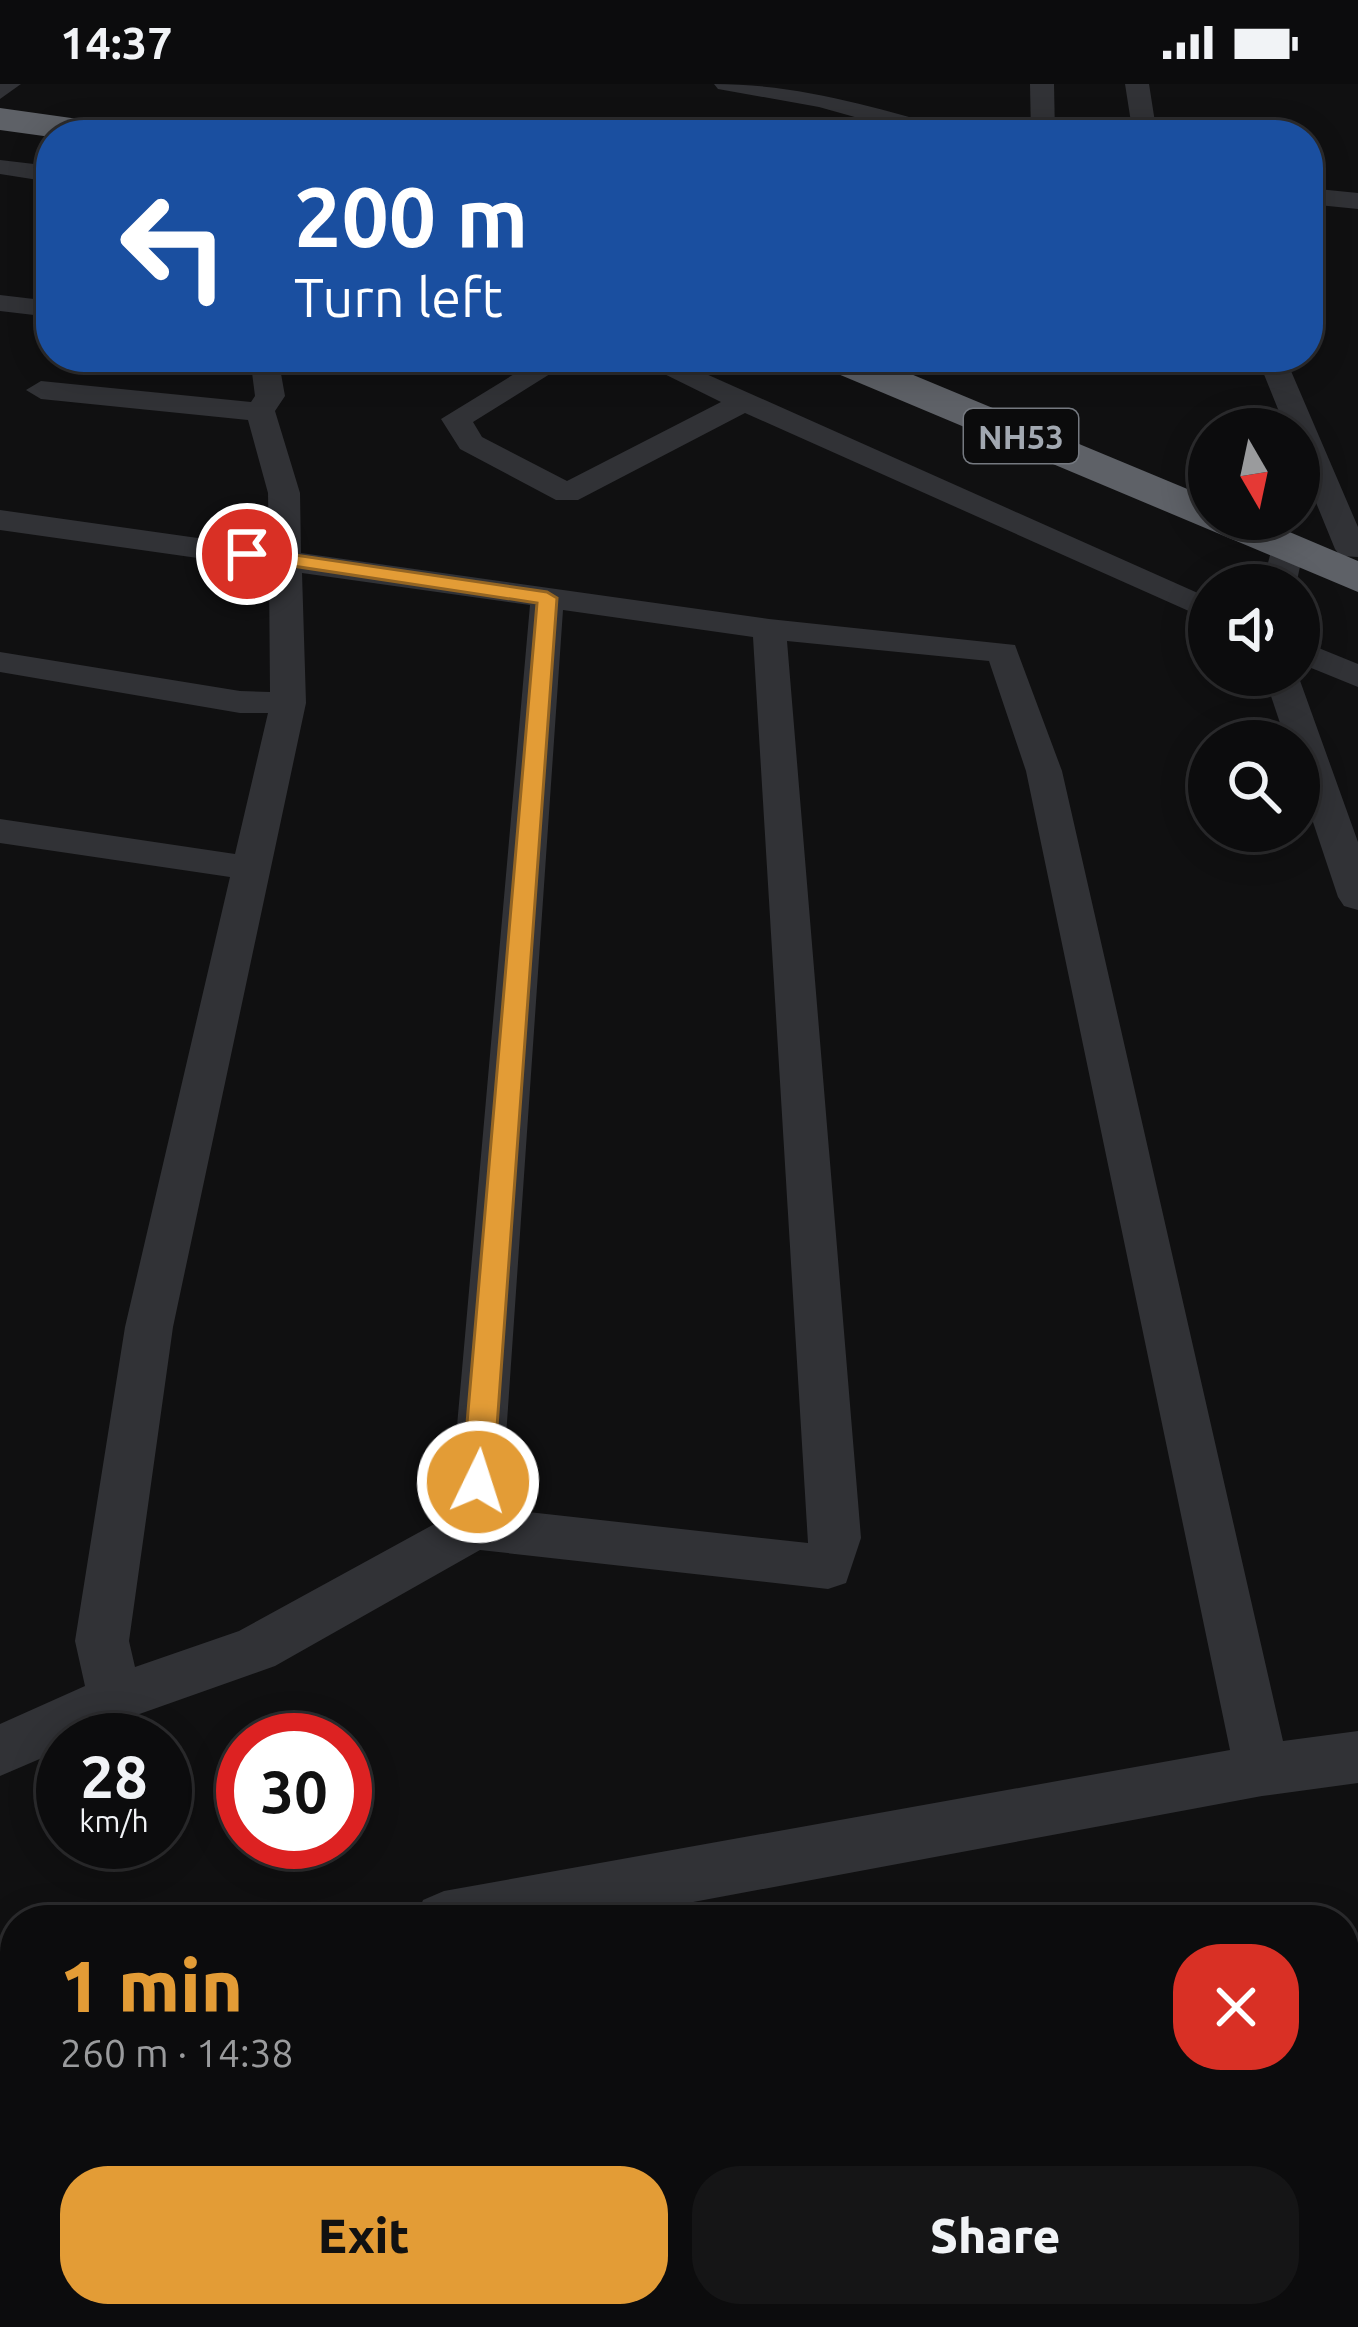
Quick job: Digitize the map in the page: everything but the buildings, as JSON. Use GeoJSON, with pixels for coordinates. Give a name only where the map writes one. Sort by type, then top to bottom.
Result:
{"type":"FeatureCollection","features":[{"type":"Feature","properties":{"kind":"highway"},"geometry":{"type":"LineString","coordinates":[[0,118],[36,123]]}},
{"type":"Feature","properties":{"kind":"highway"},"geometry":{"type":"LineString","coordinates":[[0,134],[36,138]]}},
{"type":"Feature","properties":{"kind":"highway","name":"NH53"},"geometry":{"type":"LineString","coordinates":[[870,372],[1188,506]]}},
{"type":"Feature","properties":{"kind":"highway","name":"NH53"},"geometry":{"type":"LineString","coordinates":[[926,372],[1188,481]]}},
{"type":"Feature","properties":{"kind":"highway"},"geometry":{"type":"LineString","coordinates":[[1282,550],[1356,559]]}},
{"type":"Feature","properties":{"kind":"street"},"geometry":{"type":"LineString","coordinates":[[0,92],[8,84]]}},
{"type":"Feature","properties":{"kind":"street"},"geometry":{"type":"LineString","coordinates":[[726,84],[822,100],[893,120]]}},
{"type":"Feature","properties":{"kind":"street"},"geometry":{"type":"LineString","coordinates":[[1042,84],[1043,120]]}},
{"type":"Feature","properties":{"kind":"street"},"geometry":{"type":"LineString","coordinates":[[1137,84],[1142,120]]}},
{"type":"Feature","properties":{"kind":"street"},"geometry":{"type":"LineString","coordinates":[[0,167],[36,171]]}},
{"type":"Feature","properties":{"kind":"street"},"geometry":{"type":"LineString","coordinates":[[1323,198],[1357,203]]}},
{"type":"Feature","properties":{"kind":"street"},"geometry":{"type":"LineString","coordinates":[[0,303],[36,307]]}},
{"type":"Feature","properties":{"kind":"street"},"geometry":{"type":"LineString","coordinates":[[260,411],[270,396],[267,372]]}},
{"type":"Feature","properties":{"kind":"street"},"geometry":{"type":"LineString","coordinates":[[537,372],[456,419],[471,442],[567,493],[744,402]]}},
{"type":"Feature","properties":{"kind":"street"},"geometry":{"type":"LineString","coordinates":[[677,372],[1188,601]]}},
{"type":"Feature","properties":{"kind":"street"},"geometry":{"type":"LineString","coordinates":[[1276,372],[1356,559]]}},
{"type":"Feature","properties":{"kind":"street"},"geometry":{"type":"LineString","coordinates":[[41,390],[260,411]]}},
{"type":"Feature","properties":{"kind":"street"},"geometry":{"type":"LineString","coordinates":[[115,1698],[102,1641],[149,1327],[287,703],[284,493],[260,411]]}},
{"type":"Feature","properties":{"kind":"street"},"geometry":{"type":"LineString","coordinates":[[0,520],[770,628],[1003,652],[1044,771],[1262,1770]]}},
{"type":"Feature","properties":{"kind":"street"},"geometry":{"type":"LineString","coordinates":[[474,1528],[547,598]]}},
{"type":"Feature","properties":{"kind":"street"},"geometry":{"type":"LineString","coordinates":[[0,1751],[115,1698],[256,1649],[474,1528],[828,1567],[835,1538],[770,628]]}},
{"type":"Feature","properties":{"kind":"street"},"geometry":{"type":"LineString","coordinates":[[1320,660],[1358,677]]}},
{"type":"Feature","properties":{"kind":"street"},"geometry":{"type":"LineString","coordinates":[[0,662],[240,702],[287,703]]}},
{"type":"Feature","properties":{"kind":"street"},"geometry":{"type":"LineString","coordinates":[[1288,696],[1358,897]]}},
{"type":"Feature","properties":{"kind":"street"},"geometry":{"type":"LineString","coordinates":[[0,831],[249,868]]}},
{"type":"Feature","properties":{"kind":"street"},"geometry":{"type":"LineString","coordinates":[[594,1905],[1262,1770],[1358,1757]]}},
{"type":"Feature","properties":{"kind":"route"},"geometry":{"type":"LineString","coordinates":[[247,554],[547,598],[478,1482]]}}]}
